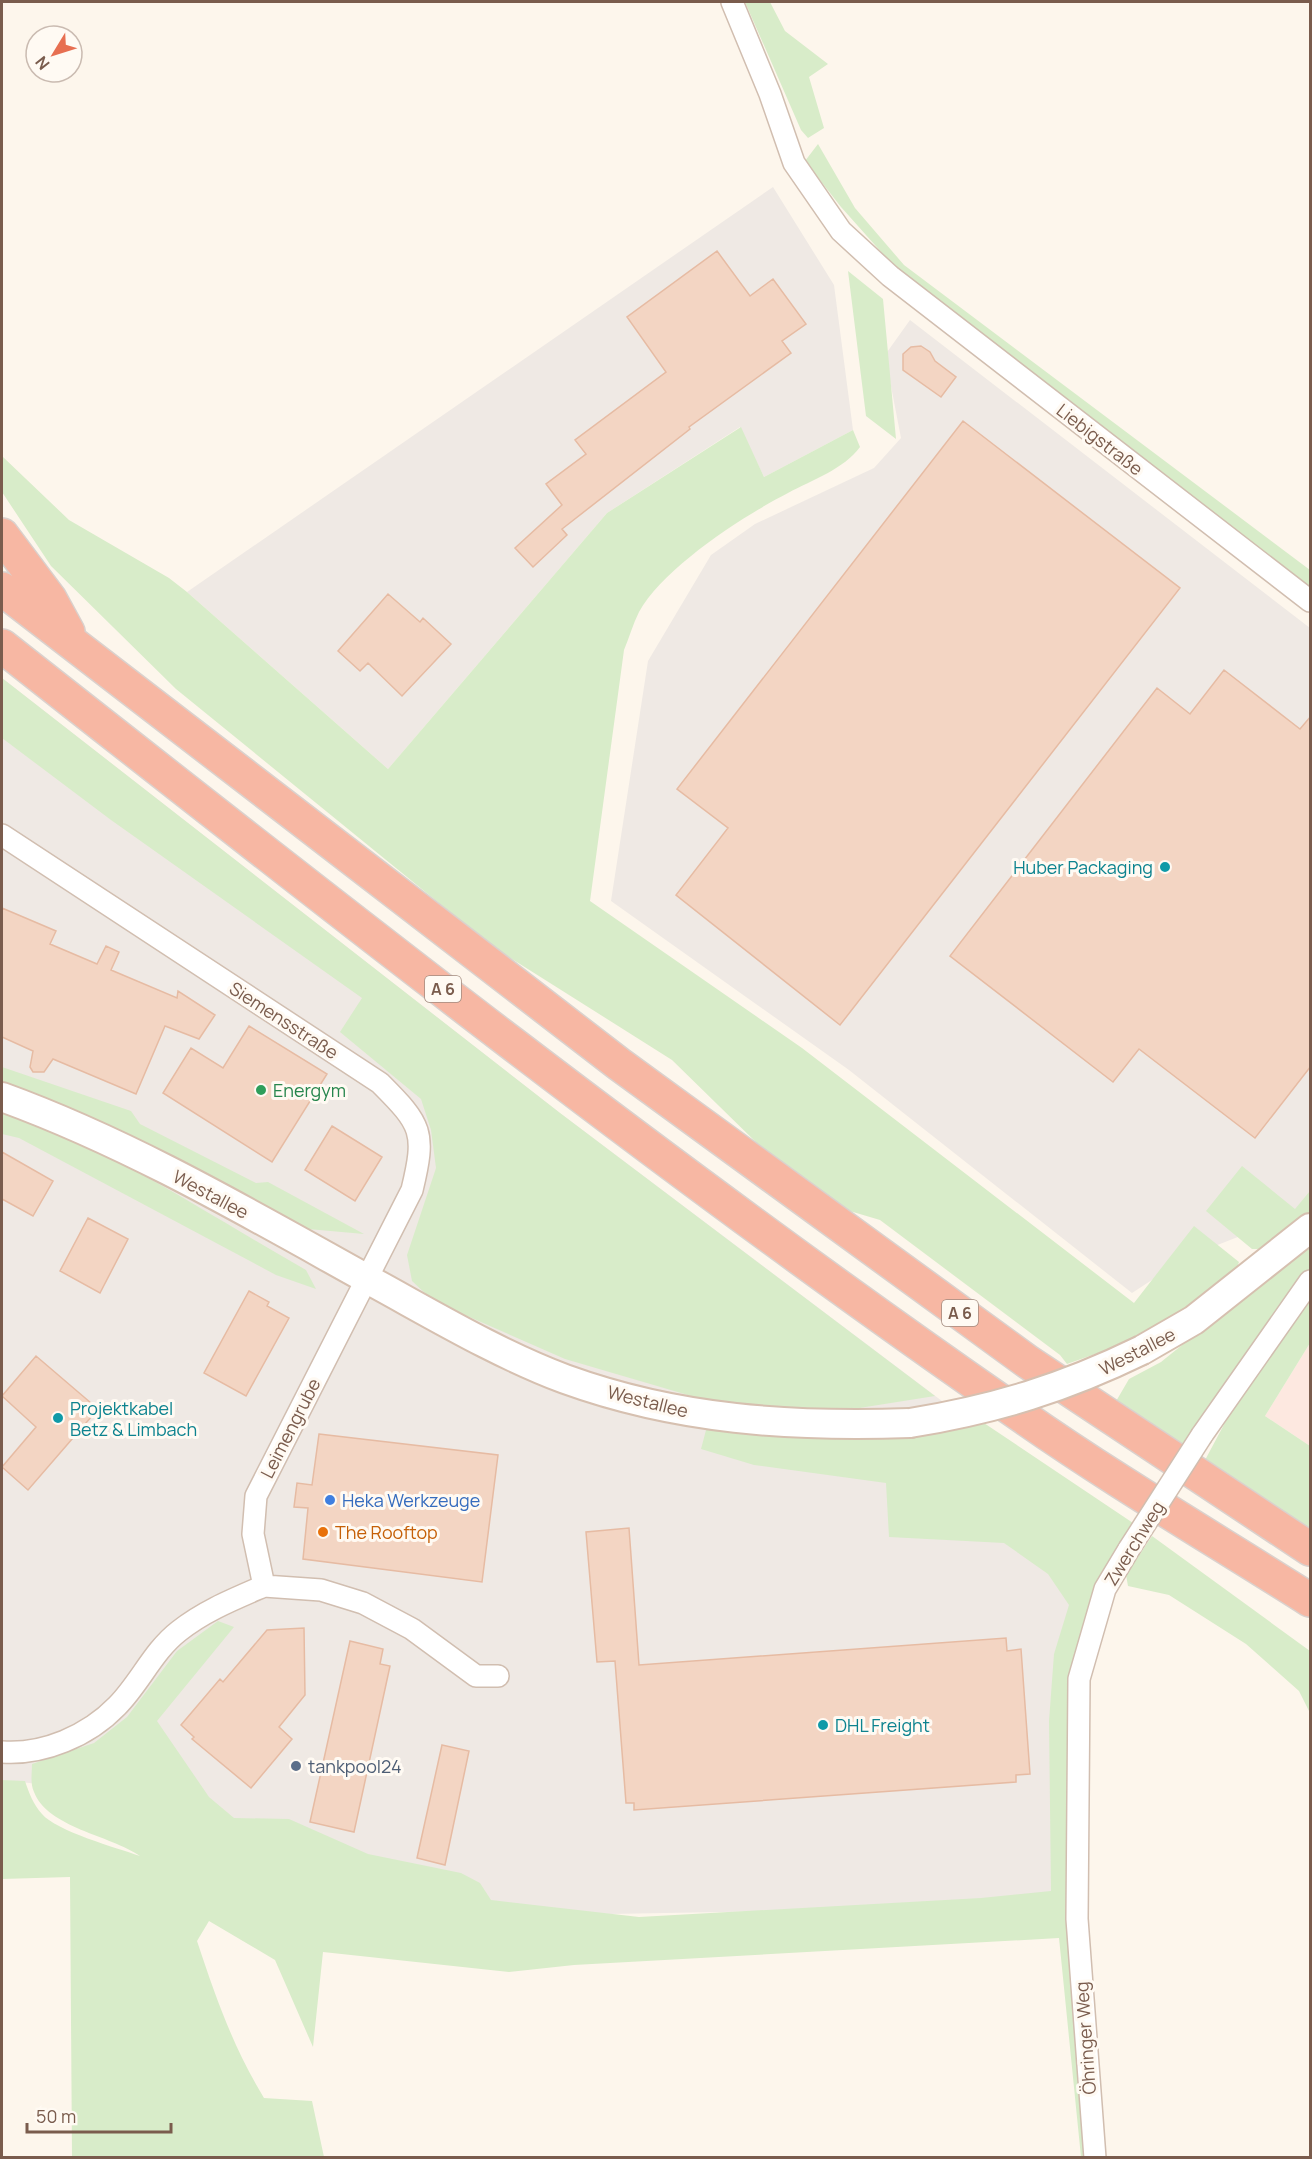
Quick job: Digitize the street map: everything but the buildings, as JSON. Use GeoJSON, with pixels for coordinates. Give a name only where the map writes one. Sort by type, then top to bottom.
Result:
{"type":"FeatureCollection","features":[{"type":"Feature","properties":{"kind":"highway"},"geometry":{"type":"LineString","coordinates":[[2,535],[50,599],[74,642]]}},
{"type":"Feature","properties":{"kind":"highway","name":"A 6"},"geometry":{"type":"LineString","coordinates":[[2,589],[74,642],[619,1064],[1028,1362],[1311,1549]]}},
{"type":"Feature","properties":{"kind":"highway","name":"A 6"},"geometry":{"type":"LineString","coordinates":[[2,646],[280,863],[719,1198],[1024,1418],[1311,1600]]}},
{"type":"Feature","properties":{"kind":"main road","name":"Westallee"},"geometry":{"type":"LineString","coordinates":[[2,1097],[114,1142],[476,1338],[565,1379],[657,1405],[759,1421],[826,1426],[910,1423],[969,1413],[1032,1397],[1088,1376],[1143,1350],[1194,1320],[1311,1228]]}},
{"type":"Feature","properties":{"kind":"street","name":"Liebigstraße"},"geometry":{"type":"LineString","coordinates":[[732,2],[770,94],[794,164],[841,231],[890,276],[1311,601]]}},
{"type":"Feature","properties":{"kind":"street","name":"Siemensstraße"},"geometry":{"type":"LineString","coordinates":[[2,835],[380,1083],[408,1111],[420,1135],[420,1158],[412,1190],[367,1279]]}},
{"type":"Feature","properties":{"kind":"street","name":"Leimengrube"},"geometry":{"type":"LineString","coordinates":[[264,1586],[253,1534],[256,1496],[367,1279]]}},
{"type":"Feature","properties":{"kind":"street","name":"Zwerchweg"},"geometry":{"type":"LineString","coordinates":[[1077,1919],[1079,1679],[1105,1589],[1202,1435],[1299,1294],[1311,1281]]}},
{"type":"Feature","properties":{"kind":"street"},"geometry":{"type":"LineString","coordinates":[[2,1752],[23,1754],[54,1744],[94,1725],[118,1705],[144,1669],[178,1632],[217,1607],[264,1586],[321,1590],[363,1603],[412,1629],[476,1676],[498,1676]]}},
{"type":"Feature","properties":{"kind":"street","name":"Öhringer Weg"},"geometry":{"type":"LineString","coordinates":[[1077,1919],[1095,2157]]}},
{"type":"Feature","properties":{"kind":"shaded area"},"geometry":{"type":"Polygon","coordinates":[[[773,187],[834,285],[853,430],[764,477],[740,427],[607,513],[388,769],[187,592],[773,187]]]}},
{"type":"Feature","properties":{"kind":"shaded area"},"geometry":{"type":"Polygon","coordinates":[[[910,320],[1310,628],[1310,1203],[1304,1211],[1187,1257],[1132,1293],[849,1070],[611,901],[648,661],[711,555],[755,524],[874,468],[901,438],[885,355],[910,320]]]}},
{"type":"Feature","properties":{"kind":"shaded area"},"geometry":{"type":"Polygon","coordinates":[[[2,678],[560,1113],[999,1444],[1090,1584],[1056,1906],[609,1914],[464,1905],[129,1794],[2,1780],[2,678]]]}},
{"type":"Feature","properties":{"kind":"shaded area"},"geometry":{"type":"Polygon","coordinates":[[[1310,1343],[1310,1446],[1265,1416],[1310,1343]]]}},
{"type":"Feature","properties":{"kind":"green space"},"geometry":{"type":"Polygon","coordinates":[[[745,2],[770,2],[785,31],[828,64],[809,77],[824,128],[808,138],[801,130],[745,2]]]}},
{"type":"Feature","properties":{"kind":"green space"},"geometry":{"type":"Polygon","coordinates":[[[818,144],[855,208],[904,265],[1310,570],[1310,590],[899,272],[841,207],[805,161],[818,144]]]}},
{"type":"Feature","properties":{"kind":"green space"},"geometry":{"type":"Polygon","coordinates":[[[848,271],[883,299],[896,439],[866,416],[848,271]]]}},
{"type":"Feature","properties":{"kind":"green space"},"geometry":{"type":"Polygon","coordinates":[[[741,427],[764,477],[853,430],[860,447],[837,468],[770,503],[727,529],[666,578],[650,595],[639,612],[624,650],[590,901],[802,1048],[1134,1303],[1194,1226],[1239,1262],[1233,1279],[1177,1319],[1129,1342],[1067,1364],[1060,1355],[880,1220],[816,1201],[672,1060],[493,947],[176,689],[51,566],[2,492],[2,449],[3,457],[69,520],[169,578],[187,592],[388,769],[607,513],[741,427]]]}},
{"type":"Feature","properties":{"kind":"green space"},"geometry":{"type":"Polygon","coordinates":[[[2,678],[560,1113],[935,1396],[853,1409],[755,1407],[698,1398],[565,1359],[458,1312],[427,1295],[412,1281],[407,1255],[436,1168],[431,1130],[421,1099],[340,1032],[362,998],[111,820],[2,738],[2,678]]]}},
{"type":"Feature","properties":{"kind":"green space"},"geometry":{"type":"Polygon","coordinates":[[[2,1067],[131,1111],[140,1124],[256,1183],[268,1182],[364,1234],[308,1229],[154,1150],[2,1084],[2,1067]]]}},
{"type":"Feature","properties":{"kind":"green space"},"geometry":{"type":"Polygon","coordinates":[[[2,1110],[80,1142],[157,1183],[306,1270],[316,1289],[276,1275],[19,1138],[2,1134],[2,1110]]]}},
{"type":"Feature","properties":{"kind":"green space"},"geometry":{"type":"Polygon","coordinates":[[[1242,1166],[1295,1209],[1310,1191],[1310,1216],[1272,1249],[1252,1249],[1206,1211],[1242,1166]]]}},
{"type":"Feature","properties":{"kind":"green space"},"geometry":{"type":"Polygon","coordinates":[[[1310,1242],[1310,1271],[1185,1449],[1115,1403],[1129,1379],[1161,1362],[1310,1242]]]}},
{"type":"Feature","properties":{"kind":"green space"},"geometry":{"type":"Polygon","coordinates":[[[1310,1292],[1310,1343],[1265,1416],[1310,1446],[1310,1529],[1204,1462],[1235,1404],[1310,1292]]]}},
{"type":"Feature","properties":{"kind":"green space"},"geometry":{"type":"Polygon","coordinates":[[[969,1413],[1142,1529],[1129,1549],[1079,1679],[1095,2157],[1081,2157],[1059,1938],[574,1965],[509,1972],[323,1952],[313,2047],[275,1960],[209,1921],[197,1941],[218,2002],[243,2060],[264,2098],[312,2101],[324,2157],[72,2157],[70,1877],[2,1879],[2,1780],[25,1781],[42,1814],[60,1827],[140,1856],[66,1823],[52,1814],[41,1804],[34,1792],[32,1764],[94,1743],[127,1717],[177,1651],[218,1621],[234,1627],[157,1721],[209,1797],[234,1818],[289,1819],[368,1854],[461,1873],[480,1883],[491,1900],[639,1917],[981,1898],[1051,1891],[1049,1721],[1054,1654],[1069,1605],[1048,1574],[1004,1543],[889,1537],[886,1483],[754,1465],[701,1449],[710,1415],[969,1413]]]}},
{"type":"Feature","properties":{"kind":"green space"},"geometry":{"type":"Polygon","coordinates":[[[1152,1536],[1310,1651],[1310,1713],[1299,1691],[1246,1644],[1169,1595],[1128,1586],[1126,1575],[1152,1536]]]}},
{"type":"Feature","properties":{"kind":"place","name":"Huber Packaging"},"geometry":{"type":"Point","coordinates":[1165,867]}},
{"type":"Feature","properties":{"kind":"place","name":"Energym"},"geometry":{"type":"Point","coordinates":[261,1090]}},
{"type":"Feature","properties":{"kind":"place","name":"Projektkabel Betz & Limbach"},"geometry":{"type":"Point","coordinates":[58,1418]}},
{"type":"Feature","properties":{"kind":"place","name":"Heka Werkzeuge"},"geometry":{"type":"Point","coordinates":[330,1500]}},
{"type":"Feature","properties":{"kind":"place","name":"The Rooftop"},"geometry":{"type":"Point","coordinates":[323,1532]}},
{"type":"Feature","properties":{"kind":"place","name":"DHL Freight"},"geometry":{"type":"Point","coordinates":[823,1725]}},
{"type":"Feature","properties":{"kind":"place","name":"tankpool24"},"geometry":{"type":"Point","coordinates":[296,1766]}}]}
